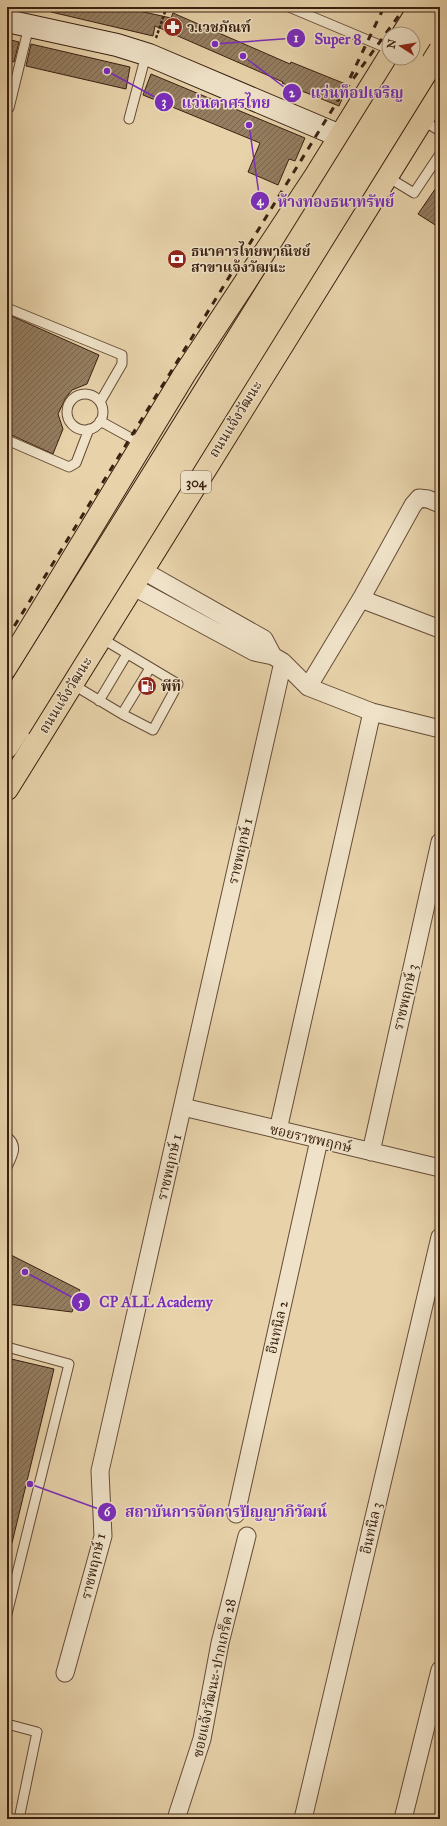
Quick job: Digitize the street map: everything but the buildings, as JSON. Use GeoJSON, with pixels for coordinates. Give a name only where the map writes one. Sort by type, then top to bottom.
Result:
{"type":"FeatureCollection","features":[{"type":"Feature","properties":{"kind":"main road"},"geometry":{"type":"LineString","coordinates":[[408,26],[420,7]]}},
{"type":"Feature","properties":{"kind":"main road"},"geometry":{"type":"LineString","coordinates":[[421,44],[440,13]]}},
{"type":"Feature","properties":{"kind":"main road","name":"ถนนแจ้งวัฒนะ"},"geometry":{"type":"LineString","coordinates":[[7,747],[440,50]]}},
{"type":"Feature","properties":{"kind":"main road"},"geometry":{"type":"LineString","coordinates":[[7,667],[184,375],[316,175],[383,66]]}},
{"type":"Feature","properties":{"kind":"main road"},"geometry":{"type":"LineString","coordinates":[[7,708],[407,66]]}},
{"type":"Feature","properties":{"kind":"main road","name":"ถนนแจ้งวัฒนะ"},"geometry":{"type":"LineString","coordinates":[[7,789],[440,91]]}},
{"type":"Feature","properties":{"kind":"main road"},"geometry":{"type":"LineString","coordinates":[[340,136],[391,169]]}},
{"type":"Feature","properties":{"kind":"main road"},"geometry":{"type":"LineString","coordinates":[[184,375],[231,346],[243,352],[251,357],[241,410]]}},
{"type":"Feature","properties":{"kind":"street"},"geometry":{"type":"LineString","coordinates":[[7,21],[117,46],[148,55],[340,136]]}},
{"type":"Feature","properties":{"kind":"street"},"geometry":{"type":"LineString","coordinates":[[308,687],[361,599],[413,505],[420,498],[428,499],[440,504]]}},
{"type":"Feature","properties":{"kind":"street"},"geometry":{"type":"LineString","coordinates":[[137,578],[264,639],[278,659],[308,687],[372,712],[440,729]]}},
{"type":"Feature","properties":{"kind":"street"},"geometry":{"type":"LineString","coordinates":[[361,599],[440,629]]}},
{"type":"Feature","properties":{"kind":"street","name":"ราชพฤกษ์ 1"},"geometry":{"type":"LineString","coordinates":[[65,1673],[103,1536],[100,1471],[183,1107],[278,659]]}},
{"type":"Feature","properties":{"kind":"street"},"geometry":{"type":"LineString","coordinates":[[278,1130],[372,712]]}},
{"type":"Feature","properties":{"kind":"street","name":"ราชพฤกษ์ 3"},"geometry":{"type":"LineString","coordinates":[[371,1152],[440,842]]}},
{"type":"Feature","properties":{"kind":"street","name":"ซอยราชพฤกษ์"},"geometry":{"type":"LineString","coordinates":[[183,1107],[440,1168]]}},
{"type":"Feature","properties":{"kind":"street","name":"อินทนิล 2"},"geometry":{"type":"LineString","coordinates":[[236,1514],[319,1140]]}},
{"type":"Feature","properties":{"kind":"street","name":"อินทนิล 3"},"geometry":{"type":"LineString","coordinates":[[303,1819],[440,1237]]}},
{"type":"Feature","properties":{"kind":"street","name":"ซอยแจ้งวัฒนะ-ปากเกร็ด 28"},"geometry":{"type":"LineString","coordinates":[[176,1819],[202,1739],[220,1642],[247,1536]]}},
{"type":"Feature","properties":{"kind":"street"},"geometry":{"type":"LineString","coordinates":[[402,1819],[434,1721],[440,1670]]}},
{"type":"Feature","properties":{"kind":"lane"},"geometry":{"type":"LineString","coordinates":[[289,7],[381,46]]}},
{"type":"Feature","properties":{"kind":"lane"},"geometry":{"type":"LineString","coordinates":[[10,108],[29,26]]}},
{"type":"Feature","properties":{"kind":"lane"},"geometry":{"type":"LineString","coordinates":[[129,119],[148,55]]}},
{"type":"Feature","properties":{"kind":"lane"},"geometry":{"type":"LineString","coordinates":[[422,120],[440,132]]}},
{"type":"Feature","properties":{"kind":"lane"},"geometry":{"type":"LineString","coordinates":[[391,169],[414,193],[440,154]]}},
{"type":"Feature","properties":{"kind":"lane"},"geometry":{"type":"LineString","coordinates":[[7,308],[122,355],[122,364],[100,402]]}},
{"type":"Feature","properties":{"kind":"lane"},"geometry":{"type":"LineString","coordinates":[[81,394],[95,397],[100,402],[102,408],[100,421],[89,429],[76,427],[68,416],[70,402],[81,394]]}},
{"type":"Feature","properties":{"kind":"lane"},"geometry":{"type":"LineString","coordinates":[[100,421],[142,444]]}},
{"type":"Feature","properties":{"kind":"lane"},"geometry":{"type":"LineString","coordinates":[[7,440],[69,467],[76,463],[89,429]]}},
{"type":"Feature","properties":{"kind":"lane"},"geometry":{"type":"LineString","coordinates":[[72,684],[99,701],[153,730],[178,684],[101,638]]}},
{"type":"Feature","properties":{"kind":"lane"},"geometry":{"type":"LineString","coordinates":[[99,701],[127,654]]}},
{"type":"Feature","properties":{"kind":"lane"},"geometry":{"type":"LineString","coordinates":[[122,714],[150,668]]}},
{"type":"Feature","properties":{"kind":"lane"},"geometry":{"type":"LineString","coordinates":[[7,1138],[13,1143],[14,1150],[7,1167]]}},
{"type":"Feature","properties":{"kind":"lane"},"geometry":{"type":"LineString","coordinates":[[7,1347],[69,1364],[7,1614]]}},
{"type":"Feature","properties":{"kind":"lane"},"geometry":{"type":"LineString","coordinates":[[7,1724],[37,1732],[19,1819]]}},
{"type":"Feature","properties":{"kind":"path"},"geometry":{"type":"LineString","coordinates":[[148,55],[166,9]]}},
{"type":"Feature","properties":{"kind":"railway"},"geometry":{"type":"LineString","coordinates":[[350,78],[384,7]]}},
{"type":"Feature","properties":{"kind":"railway"},"geometry":{"type":"LineString","coordinates":[[7,638],[340,97],[405,7]]}},
{"type":"Feature","properties":{"kind":"place","name":"ว.เวชภัณฑ์"},"geometry":{"type":"Point","coordinates":[173,27]}},
{"type":"Feature","properties":{"kind":"place","name":"Super 8"},"geometry":{"type":"Point","coordinates":[215,44]}},
{"type":"Feature","properties":{"kind":"place","name":"แว่นท็อปเจริญ"},"geometry":{"type":"Point","coordinates":[243,56]}},
{"type":"Feature","properties":{"kind":"place","name":"แว่นตาศรไทย"},"geometry":{"type":"Point","coordinates":[107,71]}},
{"type":"Feature","properties":{"kind":"place","name":"ห้างทองธนาทรัพย์"},"geometry":{"type":"Point","coordinates":[249,125]}},
{"type":"Feature","properties":{"kind":"place","name":"ธนาคารไทยพาณิชย์ สาขาแจ้งวัฒนะ"},"geometry":{"type":"Point","coordinates":[177,259]}},
{"type":"Feature","properties":{"kind":"place","name":"พีที"},"geometry":{"type":"Point","coordinates":[147,686]}},
{"type":"Feature","properties":{"kind":"place","name":"CP ALL Academy"},"geometry":{"type":"Point","coordinates":[25,1272]}},
{"type":"Feature","properties":{"kind":"place","name":"สถาบันการจัดการปัญญาภิวัฒน์"},"geometry":{"type":"Point","coordinates":[30,1484]}}]}
